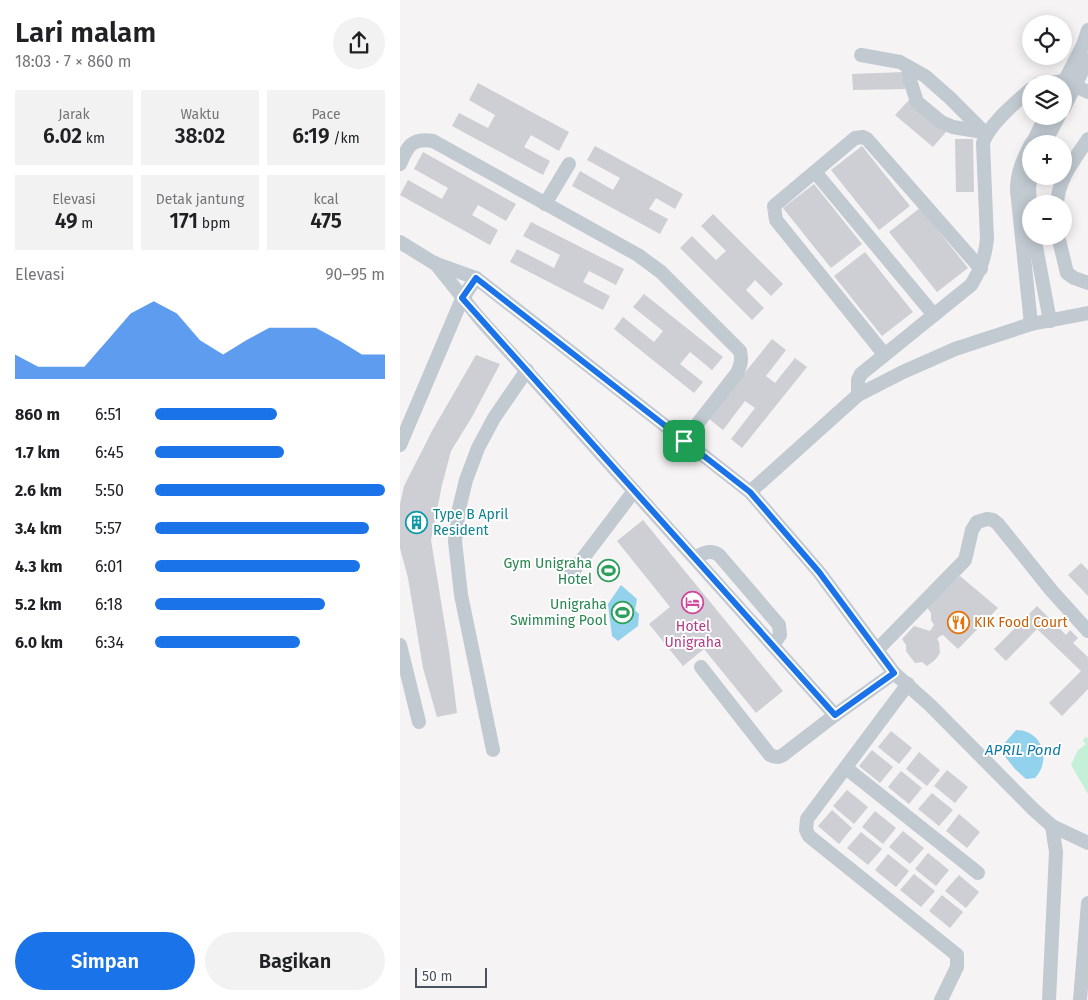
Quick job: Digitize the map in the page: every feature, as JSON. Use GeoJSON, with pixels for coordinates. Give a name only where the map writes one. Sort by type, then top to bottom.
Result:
{"type":"FeatureCollection","features":[{"type":"Feature","properties":{"kind":"street"},"geometry":{"type":"LineString","coordinates":[[1073,86],[1088,30]]}},
{"type":"Feature","properties":{"kind":"street"},"geometry":{"type":"LineString","coordinates":[[861,55],[900,62],[925,76],[950,98],[984,133]]}},
{"type":"Feature","properties":{"kind":"street"},"geometry":{"type":"LineString","coordinates":[[1073,86],[1088,59]]}},
{"type":"Feature","properties":{"kind":"street"},"geometry":{"type":"LineString","coordinates":[[908,67],[917,102],[941,122],[953,127],[984,133]]}},
{"type":"Feature","properties":{"kind":"street"},"geometry":{"type":"LineString","coordinates":[[858,395],[858,380],[861,374],[971,285],[981,269],[986,254],[987,239],[984,133],[1022,97]]}},
{"type":"Feature","properties":{"kind":"street"},"geometry":{"type":"LineString","coordinates":[[884,354],[776,220],[774,206],[855,138],[863,137],[867,139],[981,269]]}},
{"type":"Feature","properties":{"kind":"street"},"geometry":{"type":"LineString","coordinates":[[1058,195],[1060,185],[1066,172],[1088,139]]}},
{"type":"Feature","properties":{"kind":"street"},"geometry":{"type":"LineString","coordinates":[[400,164],[407,147],[416,142],[432,141],[638,255],[661,272],[740,351],[741,364],[737,373],[684,441]]}},
{"type":"Feature","properties":{"kind":"street"},"geometry":{"type":"LineString","coordinates":[[1022,162],[1017,178],[1017,190],[1031,324]]}},
{"type":"Feature","properties":{"kind":"street"},"geometry":{"type":"LineString","coordinates":[[545,204],[569,164]]}},
{"type":"Feature","properties":{"kind":"street"},"geometry":{"type":"LineString","coordinates":[[815,172],[934,315]]}},
{"type":"Feature","properties":{"kind":"street"},"geometry":{"type":"LineString","coordinates":[[400,242],[434,263],[476,278],[750,492],[819,572],[894,673],[908,684],[1032,809],[1052,826],[1088,843]]}},
{"type":"Feature","properties":{"kind":"street"},"geometry":{"type":"LineString","coordinates":[[1036,245],[1050,321]]}},
{"type":"Feature","properties":{"kind":"street"},"geometry":{"type":"LineString","coordinates":[[1060,245],[1067,273],[1074,278],[1088,283]]}},
{"type":"Feature","properties":{"kind":"street"},"geometry":{"type":"LineString","coordinates":[[434,263],[462,298],[835,715]]}},
{"type":"Feature","properties":{"kind":"street"},"geometry":{"type":"LineString","coordinates":[[400,445],[462,298],[476,278]]}},
{"type":"Feature","properties":{"kind":"street"},"geometry":{"type":"LineString","coordinates":[[750,492],[858,395],[954,349],[1031,324],[1088,313]]}},
{"type":"Feature","properties":{"kind":"street"},"geometry":{"type":"LineString","coordinates":[[493,750],[461,595],[455,541],[458,509],[478,448],[494,418],[527,370]]}},
{"type":"Feature","properties":{"kind":"street"},"geometry":{"type":"LineString","coordinates":[[568,578],[634,491]]}},
{"type":"Feature","properties":{"kind":"street"},"geometry":{"type":"LineString","coordinates":[[877,650],[965,560],[972,530],[977,522],[987,519],[993,520],[998,524],[1051,590],[1088,631]]}},
{"type":"Feature","properties":{"kind":"street"},"geometry":{"type":"LineString","coordinates":[[695,558],[711,551],[719,555],[779,625],[780,635],[773,645]]}},
{"type":"Feature","properties":{"kind":"street"},"geometry":{"type":"LineString","coordinates":[[400,644],[419,722]]}},
{"type":"Feature","properties":{"kind":"street"},"geometry":{"type":"LineString","coordinates":[[701,667],[770,755],[774,757],[783,755],[894,673]]}},
{"type":"Feature","properties":{"kind":"street"},"geometry":{"type":"LineString","coordinates":[[908,684],[807,819],[806,830],[809,836],[957,955],[957,967],[941,1000]]}},
{"type":"Feature","properties":{"kind":"street"},"geometry":{"type":"LineString","coordinates":[[846,768],[978,872]]}},
{"type":"Feature","properties":{"kind":"street"},"geometry":{"type":"LineString","coordinates":[[1049,1000],[1056,852],[1052,826]]}},
{"type":"Feature","properties":{"kind":"street"},"geometry":{"type":"LineString","coordinates":[[1056,852],[1070,835]]}},
{"type":"Feature","properties":{"kind":"street"},"geometry":{"type":"LineString","coordinates":[[1083,992],[1088,903]]}},
{"type":"Feature","properties":{"kind":"green space"},"geometry":{"type":"Polygon","coordinates":[[[1085,737],[1088,738],[1088,794],[1071,765],[1078,750],[1086,744],[1083,741],[1085,737]]]}},
{"type":"Feature","properties":{"kind":"water","name":"Unigraha Swimming Pool"},"geometry":{"type":"Polygon","coordinates":[[[621,585],[637,599],[635,610],[639,614],[638,626],[618,641],[612,636],[608,604],[621,585]]]}},
{"type":"Feature","properties":{"kind":"water","name":"APRIL Pond"},"geometry":{"type":"Polygon","coordinates":[[[1016,730],[1025,731],[1032,735],[1042,747],[1043,763],[1035,778],[1026,779],[1003,754],[1003,745],[1016,730]]]}},
{"type":"Feature","properties":{"kind":"building"},"geometry":{"type":"Polygon","coordinates":[[[904,72],[905,89],[853,90],[852,74],[904,72]]]}},
{"type":"Feature","properties":{"kind":"building"},"geometry":{"type":"Polygon","coordinates":[[[478,83],[569,132],[559,151],[531,135],[524,147],[550,161],[543,175],[452,126],[459,113],[488,128],[495,115],[469,100],[478,83]]]}},
{"type":"Feature","properties":{"kind":"building"},"geometry":{"type":"Polygon","coordinates":[[[909,100],[946,132],[933,147],[895,115],[909,100]]]}},
{"type":"Feature","properties":{"kind":"building"},"geometry":{"type":"Polygon","coordinates":[[[955,139],[973,139],[974,192],[956,192],[955,139]]]}},
{"type":"Feature","properties":{"kind":"building"},"geometry":{"type":"Polygon","coordinates":[[[595,146],[683,194],[675,209],[656,198],[649,209],[668,219],[660,234],[572,186],[580,171],[613,190],[620,178],[587,160],[595,146]]]}},
{"type":"Feature","properties":{"kind":"building"},"geometry":{"type":"Polygon","coordinates":[[[862,146],[910,206],[879,230],[831,170],[862,146]]]}},
{"type":"Feature","properties":{"kind":"building"},"geometry":{"type":"Polygon","coordinates":[[[423,152],[516,204],[506,221],[478,205],[472,215],[498,230],[490,245],[400,195],[408,180],[442,199],[448,188],[414,169],[423,152]]]}},
{"type":"Feature","properties":{"kind":"building"},"geometry":{"type":"Polygon","coordinates":[[[814,184],[862,244],[831,268],[783,208],[814,184]]]}},
{"type":"Feature","properties":{"kind":"building"},"geometry":{"type":"Polygon","coordinates":[[[920,208],[968,268],[937,292],[889,232],[920,208]]]}},
{"type":"Feature","properties":{"kind":"building"},"geometry":{"type":"Polygon","coordinates":[[[713,214],[783,284],[771,296],[755,280],[746,290],[764,308],[752,320],[680,248],[692,236],[716,260],[726,251],[701,226],[713,214]]]}},
{"type":"Feature","properties":{"kind":"building"},"geometry":{"type":"Polygon","coordinates":[[[531,222],[624,269],[616,285],[589,271],[583,282],[610,296],[603,310],[510,262],[517,249],[554,268],[560,255],[523,236],[531,222]]]}},
{"type":"Feature","properties":{"kind":"building"},"geometry":{"type":"Polygon","coordinates":[[[865,252],[913,312],[882,336],[834,276],[865,252]]]}},
{"type":"Feature","properties":{"kind":"building"},"geometry":{"type":"Polygon","coordinates":[[[644,294],[723,357],[712,370],[690,352],[680,364],[703,382],[694,393],[614,329],[623,317],[654,342],[663,331],[633,307],[644,294]]]}},
{"type":"Feature","properties":{"kind":"building"},"geometry":{"type":"Polygon","coordinates":[[[772,339],[786,350],[766,376],[775,383],[795,358],[807,367],[742,448],[731,439],[755,408],[745,401],[723,430],[708,418],[772,339]]]}},
{"type":"Feature","properties":{"kind":"building","name":"Type B April Resident"},"geometry":{"type":"Polygon","coordinates":[[[476,355],[500,364],[472,417],[451,451],[431,540],[457,713],[437,717],[423,668],[408,578],[400,548],[400,504],[404,486],[432,431],[476,355]]]}},
{"type":"Feature","properties":{"kind":"building"},"geometry":{"type":"Polygon","coordinates":[[[643,520],[783,691],[756,713],[704,649],[683,666],[649,624],[670,607],[617,541],[643,520]]]}},
{"type":"Feature","properties":{"kind":"building"},"geometry":{"type":"Polygon","coordinates":[[[1081,563],[1088,570],[1088,596],[1068,575],[1081,563]]]}},
{"type":"Feature","properties":{"kind":"building","name":"KIK Food Court"},"geometry":{"type":"Polygon","coordinates":[[[960,576],[998,608],[958,649],[943,635],[937,639],[940,653],[935,660],[927,666],[922,662],[915,663],[906,651],[906,645],[902,639],[914,626],[930,631],[934,625],[931,620],[931,613],[926,606],[927,603],[960,576]]]}},
{"type":"Feature","properties":{"kind":"building"},"geometry":{"type":"Polygon","coordinates":[[[1037,606],[1066,635],[1070,630],[1078,638],[1073,643],[1088,657],[1088,689],[1062,716],[1049,703],[1081,671],[1037,629],[1006,661],[994,649],[1037,606]]]}},
{"type":"Feature","properties":{"kind":"building"},"geometry":{"type":"Polygon","coordinates":[[[891,731],[912,748],[899,764],[878,747],[891,731]]]}},
{"type":"Feature","properties":{"kind":"building"},"geometry":{"type":"Polygon","coordinates":[[[872,750],[893,767],[880,783],[859,766],[872,750]]]}},
{"type":"Feature","properties":{"kind":"building"},"geometry":{"type":"Polygon","coordinates":[[[919,752],[940,770],[927,786],[906,769],[919,752]]]}},
{"type":"Feature","properties":{"kind":"building"},"geometry":{"type":"Polygon","coordinates":[[[947,770],[968,787],[955,803],[934,786],[947,770]]]}},
{"type":"Feature","properties":{"kind":"building"},"geometry":{"type":"Polygon","coordinates":[[[901,771],[922,788],[909,804],[888,787],[901,771]]]}},
{"type":"Feature","properties":{"kind":"building"},"geometry":{"type":"Polygon","coordinates":[[[847,790],[868,807],[854,824],[833,806],[847,790]]]}},
{"type":"Feature","properties":{"kind":"building"},"geometry":{"type":"Polygon","coordinates":[[[932,793],[953,810],[939,826],[918,809],[932,793]]]}},
{"type":"Feature","properties":{"kind":"building"},"geometry":{"type":"Polygon","coordinates":[[[832,810],[852,828],[839,844],[818,826],[832,810]]]}},
{"type":"Feature","properties":{"kind":"building"},"geometry":{"type":"Polygon","coordinates":[[[875,811],[896,828],[883,844],[862,827],[875,811]]]}},
{"type":"Feature","properties":{"kind":"building"},"geometry":{"type":"Polygon","coordinates":[[[959,814],[980,832],[967,848],[946,831],[959,814]]]}},
{"type":"Feature","properties":{"kind":"building"},"geometry":{"type":"Polygon","coordinates":[[[903,831],[924,848],[910,864],[889,847],[903,831]]]}},
{"type":"Feature","properties":{"kind":"building"},"geometry":{"type":"Polygon","coordinates":[[[861,832],[882,849],[868,865],[847,848],[861,832]]]}},
{"type":"Feature","properties":{"kind":"building"},"geometry":{"type":"Polygon","coordinates":[[[928,853],[949,870],[936,886],[915,869],[928,853]]]}},
{"type":"Feature","properties":{"kind":"building"},"geometry":{"type":"Polygon","coordinates":[[[888,854],[909,871],[896,887],[875,870],[888,854]]]}},
{"type":"Feature","properties":{"kind":"building"},"geometry":{"type":"Polygon","coordinates":[[[914,874],[935,891],[921,907],[900,890],[914,874]]]}},
{"type":"Feature","properties":{"kind":"building"},"geometry":{"type":"Polygon","coordinates":[[[959,875],[979,892],[966,908],[945,891],[959,875]]]}},
{"type":"Feature","properties":{"kind":"building"},"geometry":{"type":"Polygon","coordinates":[[[942,895],[963,912],[950,928],[929,911],[942,895]]]}},
{"type":"Feature","properties":{"kind":"place","name":"Type B April Resident"},"geometry":{"type":"Point","coordinates":[417,522]}},
{"type":"Feature","properties":{"kind":"place","name":"Gym Unigraha Hotel"},"geometry":{"type":"Point","coordinates":[608,571]}},
{"type":"Feature","properties":{"kind":"place","name":"Hotel Unigraha"},"geometry":{"type":"Point","coordinates":[693,603]}},
{"type":"Feature","properties":{"kind":"place","name":"Unigraha Swimming Pool"},"geometry":{"type":"Point","coordinates":[623,612]}},
{"type":"Feature","properties":{"kind":"place","name":"KIK Food Court"},"geometry":{"type":"Point","coordinates":[958,622]}},
{"type":"Feature","properties":{"kind":"route"},"geometry":{"type":"LineString","coordinates":[[476,278],[684,441],[750,492],[819,572],[894,673],[835,715],[462,298],[476,278]]}}]}
